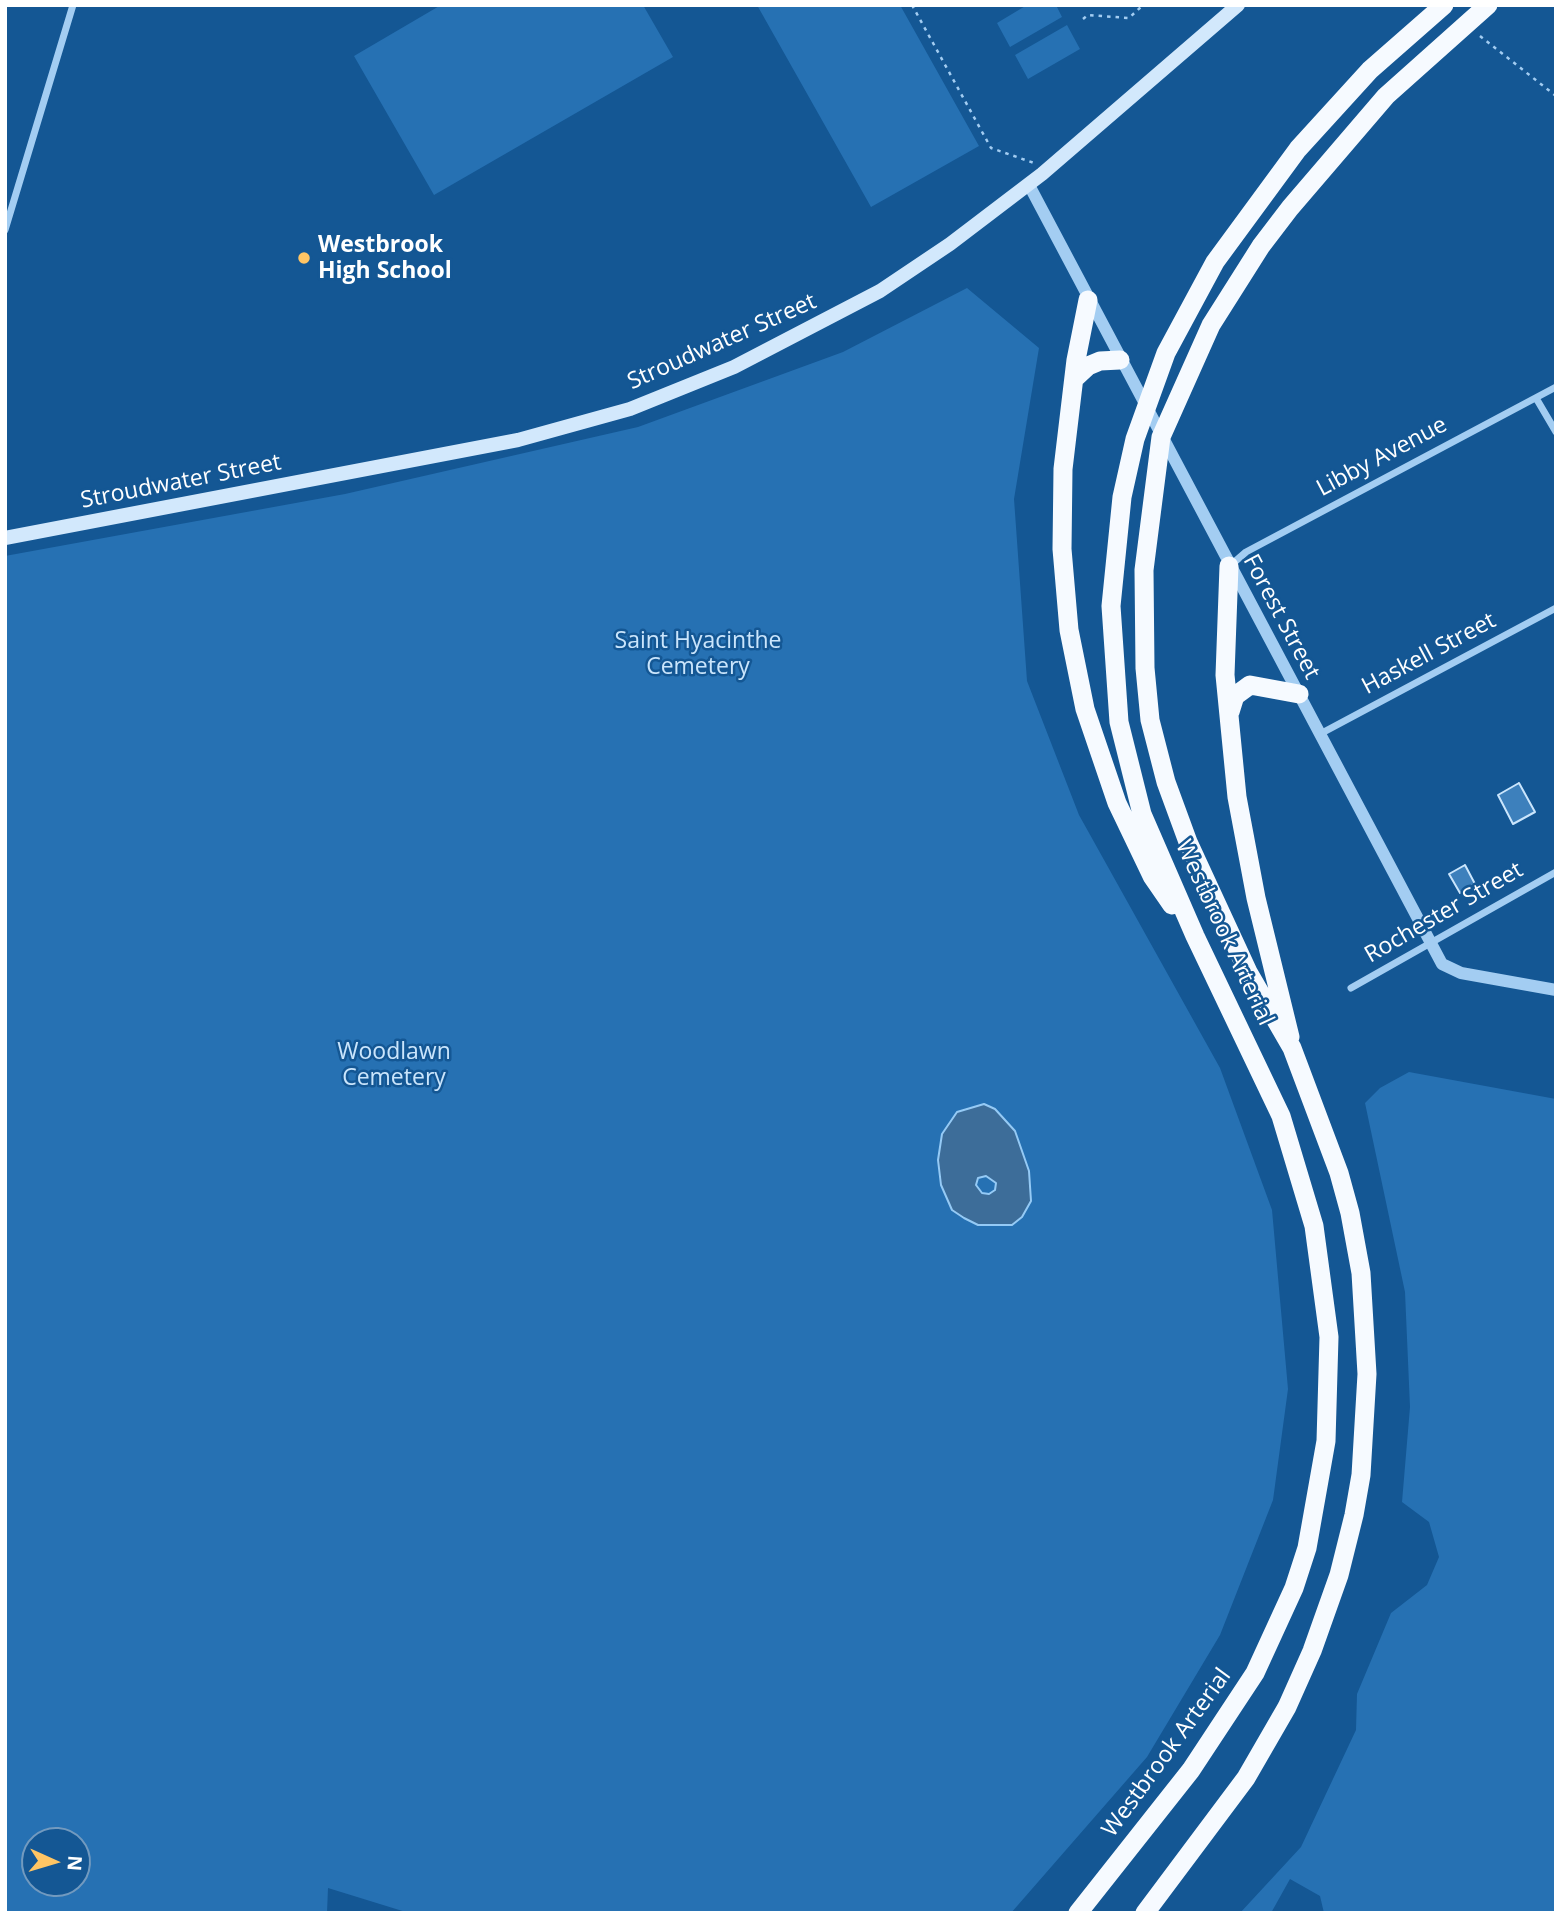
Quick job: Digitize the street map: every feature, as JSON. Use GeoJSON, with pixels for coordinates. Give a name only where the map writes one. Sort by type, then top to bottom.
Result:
{"type":"FeatureCollection","features":[{"type":"Feature","properties":{"kind":"highway","name":"Westbrook Arterial"},"geometry":{"type":"LineString","coordinates":[[1078,1913],[1191,1770],[1255,1673],[1294,1588],[1307,1548],[1326,1441],[1329,1337],[1314,1226],[1281,1116],[1195,936],[1142,814],[1119,722],[1111,606],[1122,497],[1135,439],[1166,353],[1216,262],[1298,149],[1370,70],[1444,5]]}},
{"type":"Feature","properties":{"kind":"highway","name":"Westbrook Arterial"},"geometry":{"type":"LineString","coordinates":[[1145,1913],[1239,1787],[1287,1707],[1312,1651],[1339,1574],[1354,1515],[1366,1415],[1366,1334],[1361,1273],[1350,1213],[1339,1173],[1292,1048],[1248,972],[1188,842],[1166,782],[1150,720],[1145,668],[1144,570],[1161,437],[1211,326],[1254,256],[1290,208],[1386,96],[1488,5]]}},
{"type":"Feature","properties":{"kind":"highway"},"geometry":{"type":"LineString","coordinates":[[1088,300],[1074,379],[1061,509],[1064,589],[1076,669],[1097,748],[1117,803],[1152,876],[1195,936]]}},
{"type":"Feature","properties":{"kind":"highway"},"geometry":{"type":"LineString","coordinates":[[1074,379],[1088,366],[1100,361],[1119,360]]}},
{"type":"Feature","properties":{"kind":"highway"},"geometry":{"type":"LineString","coordinates":[[1229,566],[1224,634],[1228,716],[1243,837],[1269,954],[1287,1016],[1292,1048]]}},
{"type":"Feature","properties":{"kind":"highway"},"geometry":{"type":"LineString","coordinates":[[1228,716],[1235,696],[1250,685],[1298,694]]}},
{"type":"Feature","properties":{"kind":"main road","name":"Stroudwater Street"},"geometry":{"type":"LineString","coordinates":[[5,538],[506,443],[630,409],[734,367],[880,291],[1029,185],[1238,5]]}},
{"type":"Feature","properties":{"kind":"street"},"geometry":{"type":"LineString","coordinates":[[5,230],[73,5]]}},
{"type":"Feature","properties":{"kind":"street","name":"Forest Street"},"geometry":{"type":"LineString","coordinates":[[1029,185],[1119,360],[1442,964],[1461,974],[1556,990]]}},
{"type":"Feature","properties":{"kind":"street","name":"Libby Avenue"},"geometry":{"type":"LineString","coordinates":[[1229,566],[1246,552],[1556,387]]}},
{"type":"Feature","properties":{"kind":"street"},"geometry":{"type":"LineString","coordinates":[[1536,398],[1556,432]]}},
{"type":"Feature","properties":{"kind":"street","name":"Haskell Street"},"geometry":{"type":"LineString","coordinates":[[1320,734],[1556,608]]}},
{"type":"Feature","properties":{"kind":"street","name":"Rochester Street"},"geometry":{"type":"LineString","coordinates":[[1351,988],[1556,872]]}},
{"type":"Feature","properties":{"kind":"path"},"geometry":{"type":"LineString","coordinates":[[912,5],[991,148],[1031,160],[1042,174]]}},
{"type":"Feature","properties":{"kind":"path"},"geometry":{"type":"LineString","coordinates":[[1083,19],[1088,15],[1129,18],[1143,5]]}},
{"type":"Feature","properties":{"kind":"path"},"geometry":{"type":"LineString","coordinates":[[1474,31],[1556,96]]}},
{"type":"Feature","properties":{"kind":"green space"},"geometry":{"type":"Polygon","coordinates":[[[441,5],[643,5],[673,57],[434,195],[354,56],[441,5]]]}},
{"type":"Feature","properties":{"kind":"green space"},"geometry":{"type":"Polygon","coordinates":[[[757,5],[900,5],[979,146],[871,207],[757,5]]]}},
{"type":"Feature","properties":{"kind":"green space"},"geometry":{"type":"Polygon","coordinates":[[[1027,5],[1056,5],[1062,17],[1010,47],[997,23],[1027,5]]]}},
{"type":"Feature","properties":{"kind":"green space"},"geometry":{"type":"Polygon","coordinates":[[[1067,25],[1080,49],[1028,79],[1015,55],[1067,25]]]}},
{"type":"Feature","properties":{"kind":"green space"},"geometry":{"type":"Polygon","coordinates":[[[967,288],[1039,348],[1014,499],[1027,681],[1079,815],[1220,1068],[1272,1210],[1288,1389],[1273,1500],[1220,1635],[1147,1757],[1011,1913],[409,1913],[328,1888],[327,1913],[5,1913],[5,556],[345,494],[638,427],[843,352],[967,288]]]}},
{"type":"Feature","properties":{"kind":"green space"},"geometry":{"type":"Polygon","coordinates":[[[1409,1072],[1556,1099],[1556,1913],[1324,1913],[1320,1896],[1290,1879],[1271,1913],[1240,1913],[1301,1847],[1356,1730],[1357,1694],[1391,1613],[1427,1585],[1439,1557],[1429,1522],[1402,1502],[1410,1407],[1405,1292],[1365,1103],[1380,1088],[1409,1072]]]}},
{"type":"Feature","properties":{"kind":"shaded area"},"geometry":{"type":"Polygon","coordinates":[[[984,1104],[995,1109],[1015,1131],[1029,1171],[1031,1201],[1022,1217],[1012,1225],[978,1225],[952,1210],[941,1185],[938,1160],[942,1134],[957,1112],[984,1104]],[[986,1176],[978,1178],[976,1185],[982,1193],[989,1194],[995,1190],[996,1183],[986,1176]]]}},
{"type":"Feature","properties":{"kind":"building"},"geometry":{"type":"Polygon","coordinates":[[[1519,783],[1535,812],[1513,824],[1498,795],[1519,783]]]}},
{"type":"Feature","properties":{"kind":"building"},"geometry":{"type":"Polygon","coordinates":[[[1465,865],[1475,884],[1460,893],[1449,874],[1465,865]]]}},
{"type":"Feature","properties":{"kind":"place","name":"Westbrook High School"},"geometry":{"type":"Point","coordinates":[304,258]}},
{"type":"Feature","properties":{"kind":"park label","name":"Saint Hyacinthe Cemetery"},"geometry":{"type":"Point","coordinates":[698,654]}},
{"type":"Feature","properties":{"kind":"park label","name":"Woodlawn Cemetery"},"geometry":{"type":"Point","coordinates":[394,1065]}}]}
